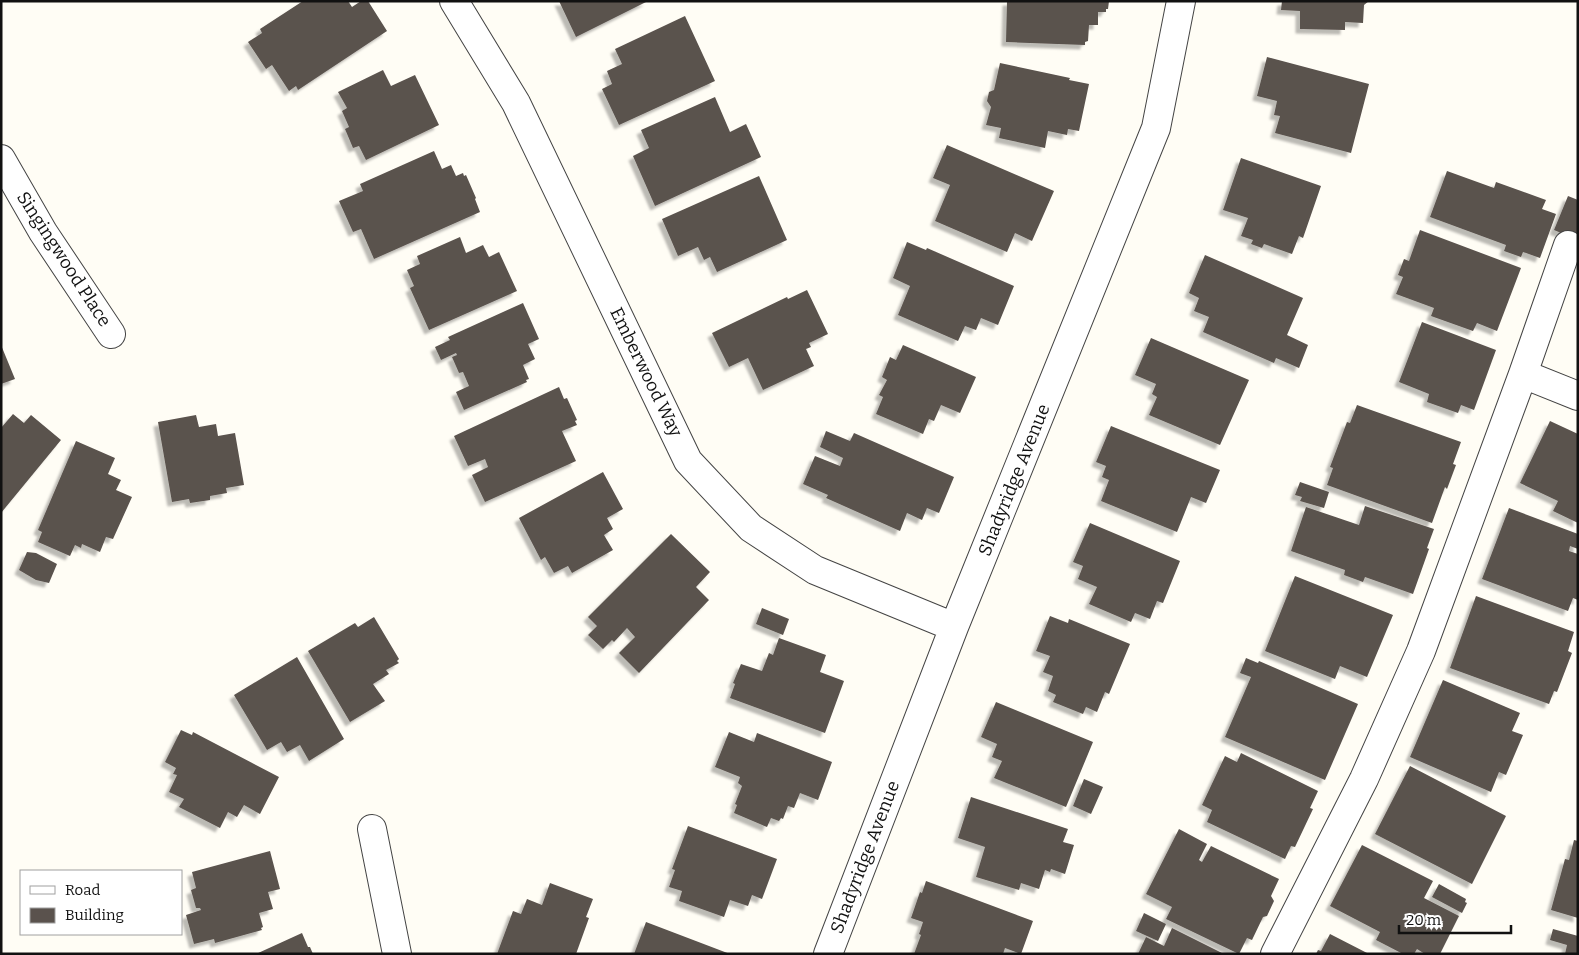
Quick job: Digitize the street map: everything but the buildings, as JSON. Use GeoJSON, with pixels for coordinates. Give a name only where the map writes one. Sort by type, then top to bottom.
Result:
{"type":"FeatureCollection","features":[{"type":"Feature","properties":{"kind":"street","name":"Emberwood Way"},"geometry":{"type":"LineString","coordinates":[[454,1],[516,103],[688,461],[751,528],[815,570],[954,627]]}},
{"type":"Feature","properties":{"kind":"street","name":"Shadyridge Avenue"},"geometry":{"type":"LineString","coordinates":[[828,954],[954,627],[1156,128],[1180,1]]}},
{"type":"Feature","properties":{"kind":"street","name":"Singingwood Place"},"geometry":{"type":"LineString","coordinates":[[1,159],[43,232],[111,334]]}},
{"type":"Feature","properties":{"kind":"street"},"geometry":{"type":"LineString","coordinates":[[1275,954],[1364,779],[1421,651],[1523,374],[1568,245]]}},
{"type":"Feature","properties":{"kind":"street"},"geometry":{"type":"LineString","coordinates":[[1523,374],[1578,396]]}},
{"type":"Feature","properties":{"kind":"street"},"geometry":{"type":"LineString","coordinates":[[372,829],[397,954]]}}]}
